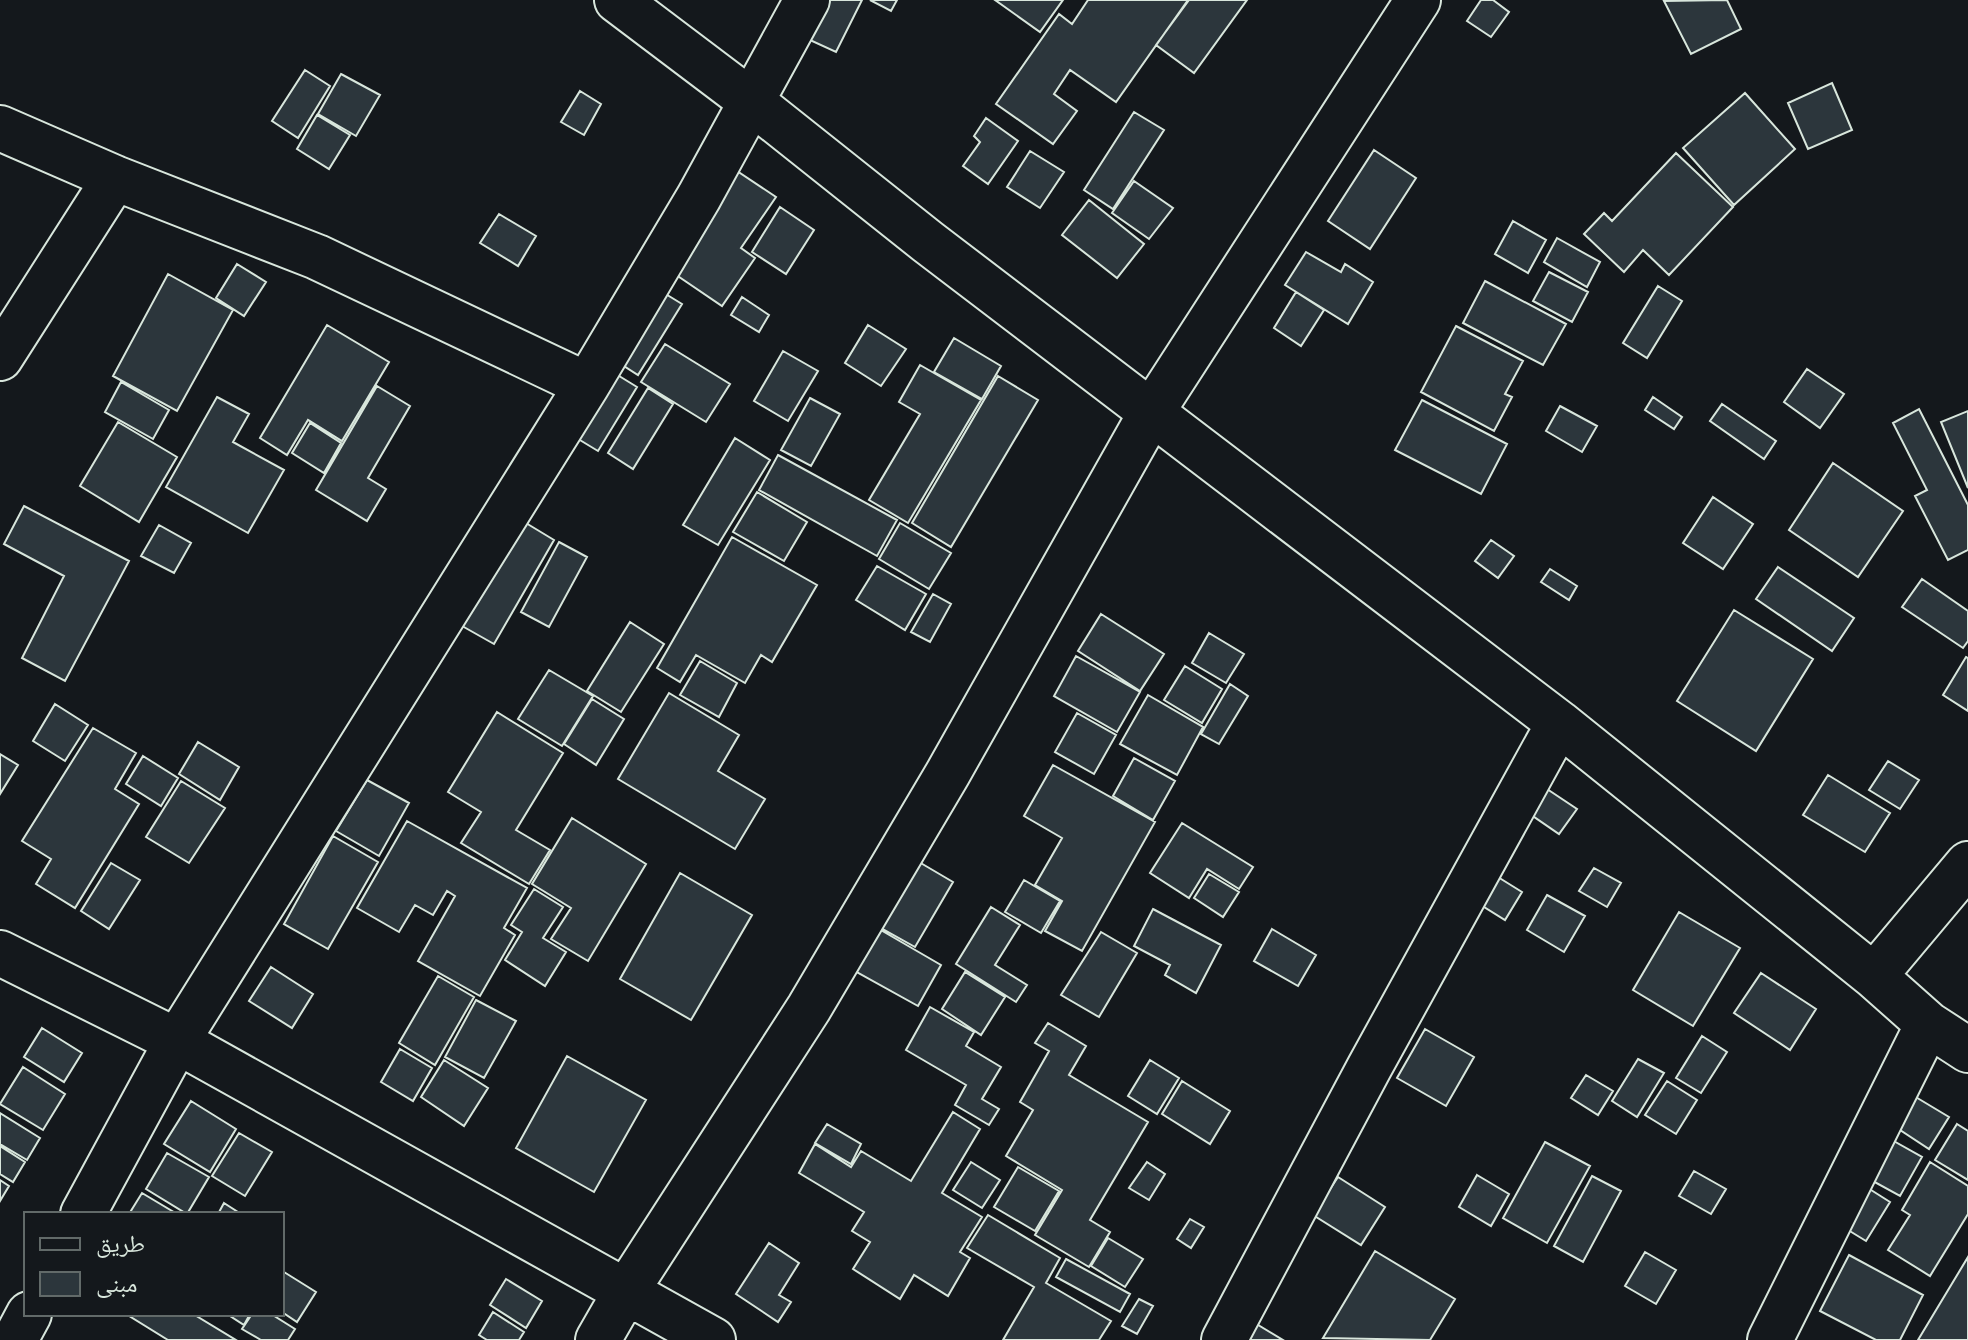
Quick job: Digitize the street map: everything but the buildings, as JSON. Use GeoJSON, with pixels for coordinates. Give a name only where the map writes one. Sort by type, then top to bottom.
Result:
{"type":"FeatureCollection","features":[{"type":"Feature","properties":{"kind":"street"},"geometry":{"type":"LineString","coordinates":[[617,0],[752,102],[928,242],[1559,723],[1874,976],[1928,1024],[1968,1050]]}},
{"type":"Feature","properties":{"kind":"street"},"geometry":{"type":"LineString","coordinates":[[84,1212],[177,1041],[587,385],[699,197],[807,0]]}},
{"type":"Feature","properties":{"kind":"street"},"geometry":{"type":"LineString","coordinates":[[598,1340],[625,1293],[809,1008],[948,773],[1151,413],[1418,0]]}},
{"type":"Feature","properties":{"kind":"street"},"geometry":{"type":"LineString","coordinates":[[0,128],[115,178],[317,257],[587,385]]}},
{"type":"Feature","properties":{"kind":"street"},"geometry":{"type":"LineString","coordinates":[[0,358],[115,178]]}},
{"type":"Feature","properties":{"kind":"street"},"geometry":{"type":"LineString","coordinates":[[1224,1340],[1559,723]]}},
{"type":"Feature","properties":{"kind":"street"},"geometry":{"type":"LineString","coordinates":[[1874,976],[1968,864]]}},
{"type":"Feature","properties":{"kind":"street"},"geometry":{"type":"LineString","coordinates":[[0,953],[177,1041],[713,1340]]}},
{"type":"Feature","properties":{"kind":"street"},"geometry":{"type":"LineString","coordinates":[[1770,1340],[1928,1024]]}},
{"type":"Feature","properties":{"kind":"street"},"geometry":{"type":"LineString","coordinates":[[15,1340],[28,1316]]}}]}
